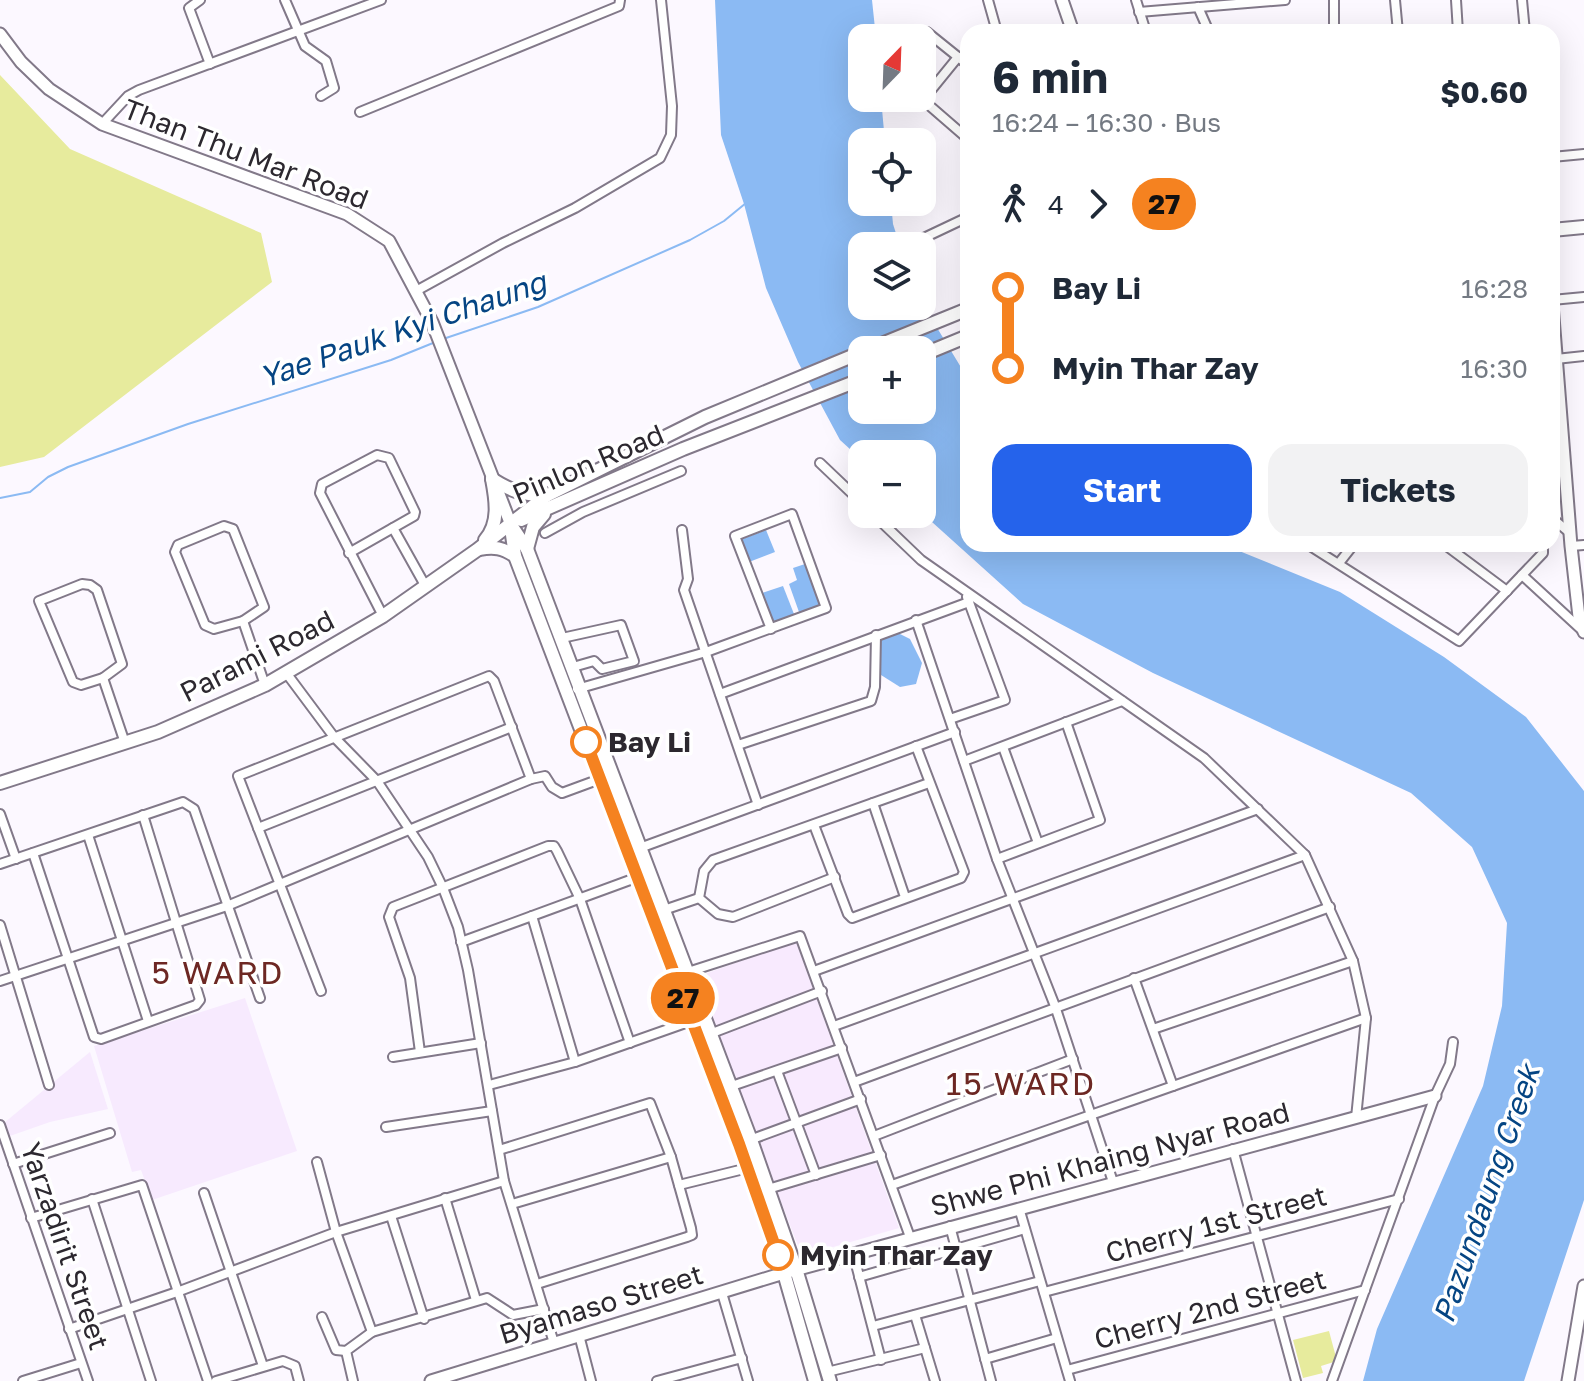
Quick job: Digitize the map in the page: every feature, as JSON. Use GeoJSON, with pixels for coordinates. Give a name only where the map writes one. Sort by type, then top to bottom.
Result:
{"type":"FeatureCollection","features":[{"type":"Feature","properties":{"kind":"main road"},"geometry":{"type":"LineString","coordinates":[[1062,0],[1070,24]]}},
{"type":"Feature","properties":{"kind":"main road","name":"Than Thu Mar Road"},"geometry":{"type":"LineString","coordinates":[[0,34],[21,62],[49,89],[102,124],[347,214],[389,241],[432,322],[492,479],[511,525],[527,549],[562,638],[651,873],[658,912],[745,1142],[828,1377]]}},
{"type":"Feature","properties":{"kind":"main road"},"geometry":{"type":"LineString","coordinates":[[1560,229],[1584,227]]}},
{"type":"Feature","properties":{"kind":"main road","name":"Pinlon Road"},"geometry":{"type":"LineString","coordinates":[[902,336],[960,312]]}},
{"type":"Feature","properties":{"kind":"main road"},"geometry":{"type":"LineString","coordinates":[[936,349],[960,339]]}},
{"type":"Feature","properties":{"kind":"main road","name":"Pinlon Road"},"geometry":{"type":"LineString","coordinates":[[511,525],[546,496],[705,417],[848,358]]}},
{"type":"Feature","properties":{"kind":"main road","name":"Pinlon Road"},"geometry":{"type":"LineString","coordinates":[[511,525],[683,449],[848,385]]}},
{"type":"Feature","properties":{"kind":"main road"},"geometry":{"type":"LineString","coordinates":[[1560,398],[1584,632]]}},
{"type":"Feature","properties":{"kind":"main road"},"geometry":{"type":"LineString","coordinates":[[492,479],[515,493],[546,496]]}},
{"type":"Feature","properties":{"kind":"main road"},"geometry":{"type":"LineString","coordinates":[[477,550],[494,526],[496,499],[492,479]]}},
{"type":"Feature","properties":{"kind":"main road"},"geometry":{"type":"LineString","coordinates":[[527,549],[533,527],[553,507]]}},
{"type":"Feature","properties":{"kind":"main road","name":"Than Thu Mar Road"},"geometry":{"type":"LineString","coordinates":[[511,525],[515,556],[591,758],[637,878],[688,972],[698,1019]]}},
{"type":"Feature","properties":{"kind":"main road","name":"Parami Road"},"geometry":{"type":"LineString","coordinates":[[0,783],[163,730],[287,674],[383,616],[511,525]]}},
{"type":"Feature","properties":{"kind":"main road"},"geometry":{"type":"LineString","coordinates":[[477,550],[491,547],[515,556]]}},
{"type":"Feature","properties":{"kind":"main road"},"geometry":{"type":"LineString","coordinates":[[591,758],[605,751]]}},
{"type":"Feature","properties":{"kind":"main road","name":"Shwe Phi Khaing Nyar Road"},"geometry":{"type":"LineString","coordinates":[[790,1271],[1435,1096]]}},
{"type":"Feature","properties":{"kind":"main road","name":"Than Thu Mar Road"},"geometry":{"type":"LineString","coordinates":[[753,1166],[768,1189],[815,1381]]}},
{"type":"Feature","properties":{"kind":"main road","name":"Byamaso Street"},"geometry":{"type":"LineString","coordinates":[[431,1381],[790,1271]]}},
{"type":"Feature","properties":{"kind":"main road"},"geometry":{"type":"LineString","coordinates":[[1568,1381],[1584,1286]]}},
{"type":"Feature","properties":{"kind":"street"},"geometry":{"type":"LineString","coordinates":[[200,0],[189,8],[210,64]]}},
{"type":"Feature","properties":{"kind":"street"},"geometry":{"type":"LineString","coordinates":[[285,0],[307,49],[326,61],[334,88],[321,96]]}},
{"type":"Feature","properties":{"kind":"street"},"geometry":{"type":"LineString","coordinates":[[102,124],[128,96],[381,0]]}},
{"type":"Feature","properties":{"kind":"street"},"geometry":{"type":"LineString","coordinates":[[360,112],[619,6],[620,0]]}},
{"type":"Feature","properties":{"kind":"street"},"geometry":{"type":"LineString","coordinates":[[416,291],[575,208],[660,158],[671,135],[672,106],[661,0]]}},
{"type":"Feature","properties":{"kind":"street"},"geometry":{"type":"LineString","coordinates":[[988,0],[995,24]]}},
{"type":"Feature","properties":{"kind":"street"},"geometry":{"type":"LineString","coordinates":[[1136,0],[1143,24]]}},
{"type":"Feature","properties":{"kind":"street"},"geometry":{"type":"LineString","coordinates":[[1139,12],[1284,0]]}},
{"type":"Feature","properties":{"kind":"street"},"geometry":{"type":"LineString","coordinates":[[1334,0],[1334,24]]}},
{"type":"Feature","properties":{"kind":"street"},"geometry":{"type":"LineString","coordinates":[[1395,0],[1397,24]]}},
{"type":"Feature","properties":{"kind":"street"},"geometry":{"type":"LineString","coordinates":[[1456,0],[1458,24]]}},
{"type":"Feature","properties":{"kind":"street"},"geometry":{"type":"LineString","coordinates":[[1522,0],[1524,24]]}},
{"type":"Feature","properties":{"kind":"street"},"geometry":{"type":"LineString","coordinates":[[1198,7],[1205,24]]}},
{"type":"Feature","properties":{"kind":"street"},"geometry":{"type":"LineString","coordinates":[[936,39],[958,57],[923,100],[960,132]]}},
{"type":"Feature","properties":{"kind":"street"},"geometry":{"type":"LineString","coordinates":[[1560,156],[1584,154]]}},
{"type":"Feature","properties":{"kind":"street"},"geometry":{"type":"LineString","coordinates":[[936,232],[960,221]]}},
{"type":"Feature","properties":{"kind":"street"},"geometry":{"type":"LineString","coordinates":[[1560,301],[1584,297]]}},
{"type":"Feature","properties":{"kind":"street"},"geometry":{"type":"LineString","coordinates":[[1560,359],[1584,356]]}},
{"type":"Feature","properties":{"kind":"street"},"geometry":{"type":"LineString","coordinates":[[349,553],[414,516],[416,508],[389,458],[377,455],[322,484],[320,488],[349,553],[383,616]]}},
{"type":"Feature","properties":{"kind":"street"},"geometry":{"type":"LineString","coordinates":[[820,463],[848,490]]}},
{"type":"Feature","properties":{"kind":"street"},"geometry":{"type":"LineString","coordinates":[[545,533],[583,512],[681,471]]}},
{"type":"Feature","properties":{"kind":"street"},"geometry":{"type":"LineString","coordinates":[[581,493],[583,512]]}},
{"type":"Feature","properties":{"kind":"street"},"geometry":{"type":"LineString","coordinates":[[568,692],[706,652],[771,629],[826,608],[792,514],[735,536],[771,629]]}},
{"type":"Feature","properties":{"kind":"street"},"geometry":{"type":"LineString","coordinates":[[224,526],[233,529],[264,602],[262,611],[243,621],[214,629],[205,625],[175,552],[178,545],[224,526]]}},
{"type":"Feature","properties":{"kind":"street"},"geometry":{"type":"LineString","coordinates":[[1560,526],[1575,542]]}},
{"type":"Feature","properties":{"kind":"street"},"geometry":{"type":"LineString","coordinates":[[393,528],[426,587]]}},
{"type":"Feature","properties":{"kind":"street"},"geometry":{"type":"LineString","coordinates":[[888,528],[921,560],[1204,758],[1305,855],[1353,961],[1366,1018],[1356,1118]]}},
{"type":"Feature","properties":{"kind":"street"},"geometry":{"type":"LineString","coordinates":[[682,530],[688,579],[684,590],[758,805]]}},
{"type":"Feature","properties":{"kind":"street"},"geometry":{"type":"LineString","coordinates":[[1320,552],[1459,641],[1543,552]]}},
{"type":"Feature","properties":{"kind":"street"},"geometry":{"type":"LineString","coordinates":[[1339,563],[1348,552]]}},
{"type":"Feature","properties":{"kind":"street"},"geometry":{"type":"LineString","coordinates":[[1455,552],[1507,591]]}},
{"type":"Feature","properties":{"kind":"street"},"geometry":{"type":"LineString","coordinates":[[1522,575],[1584,632]]}},
{"type":"Feature","properties":{"kind":"street"},"geometry":{"type":"LineString","coordinates":[[82,584],[97,590],[122,659],[121,667],[103,678],[81,685],[73,682],[39,601],[82,584]]}},
{"type":"Feature","properties":{"kind":"street"},"geometry":{"type":"LineString","coordinates":[[950,719],[1005,700],[964,588]]}},
{"type":"Feature","properties":{"kind":"street"},"geometry":{"type":"LineString","coordinates":[[720,694],[969,602]]}},
{"type":"Feature","properties":{"kind":"street"},"geometry":{"type":"LineString","coordinates":[[916,620],[997,859],[1055,1006],[1113,1182]]}},
{"type":"Feature","properties":{"kind":"street"},"geometry":{"type":"LineString","coordinates":[[243,621],[265,685]]}},
{"type":"Feature","properties":{"kind":"street"},"geometry":{"type":"LineString","coordinates":[[562,638],[621,625],[634,661],[602,669],[594,661],[573,667]]}},
{"type":"Feature","properties":{"kind":"street"},"geometry":{"type":"LineString","coordinates":[[738,745],[871,701],[875,687],[876,635]]}},
{"type":"Feature","properties":{"kind":"street"},"geometry":{"type":"LineString","coordinates":[[287,674],[334,737],[377,781],[411,830],[443,888],[461,942],[504,1181],[554,1343]]}},
{"type":"Feature","properties":{"kind":"street"},"geometry":{"type":"LineString","coordinates":[[321,991],[238,776],[489,676],[494,681],[531,779]]}},
{"type":"Feature","properties":{"kind":"street"},"geometry":{"type":"LineString","coordinates":[[103,678],[125,743]]}},
{"type":"Feature","properties":{"kind":"street"},"geometry":{"type":"LineString","coordinates":[[964,761],[1122,701]]}},
{"type":"Feature","properties":{"kind":"street"},"geometry":{"type":"LineString","coordinates":[[997,859],[1100,820],[1066,722]]}},
{"type":"Feature","properties":{"kind":"street"},"geometry":{"type":"LineString","coordinates":[[258,828],[512,727]]}},
{"type":"Feature","properties":{"kind":"street"},"geometry":{"type":"LineString","coordinates":[[628,853],[955,732]]}},
{"type":"Feature","properties":{"kind":"street"},"geometry":{"type":"LineString","coordinates":[[814,825],[852,918],[961,878],[964,872],[916,746]]}},
{"type":"Feature","properties":{"kind":"street"},"geometry":{"type":"LineString","coordinates":[[1003,747],[1038,843]]}},
{"type":"Feature","properties":{"kind":"street"},"geometry":{"type":"LineString","coordinates":[[0,981],[227,906],[531,779],[545,776],[552,787],[562,793],[600,779]]}},
{"type":"Feature","properties":{"kind":"street"},"geometry":{"type":"LineString","coordinates":[[699,898],[704,871],[713,860],[929,783]]}},
{"type":"Feature","properties":{"kind":"street"},"geometry":{"type":"LineString","coordinates":[[0,864],[183,802],[189,804],[194,809],[260,998]]}},
{"type":"Feature","properties":{"kind":"street"},"geometry":{"type":"LineString","coordinates":[[873,803],[905,897]]}},
{"type":"Feature","properties":{"kind":"street"},"geometry":{"type":"LineString","coordinates":[[814,971],[1258,809]]}},
{"type":"Feature","properties":{"kind":"street"},"geometry":{"type":"LineString","coordinates":[[0,814],[16,859]]}},
{"type":"Feature","properties":{"kind":"street"},"geometry":{"type":"LineString","coordinates":[[33,853],[96,1039],[101,1039],[196,1005],[200,1000],[143,815]]}},
{"type":"Feature","properties":{"kind":"street"},"geometry":{"type":"LineString","coordinates":[[88,835],[148,1021]]}},
{"type":"Feature","properties":{"kind":"street"},"geometry":{"type":"LineString","coordinates":[[420,1052],[410,978],[389,917],[390,911],[393,907],[554,846],[580,899],[630,1043]]}},
{"type":"Feature","properties":{"kind":"street"},"geometry":{"type":"LineString","coordinates":[[834,1026],[1305,855]]}},
{"type":"Feature","properties":{"kind":"street"},"geometry":{"type":"LineString","coordinates":[[461,942],[651,873]]}},
{"type":"Feature","properties":{"kind":"street"},"geometry":{"type":"LineString","coordinates":[[699,898],[718,914],[733,917],[835,877]]}},
{"type":"Feature","properties":{"kind":"street"},"geometry":{"type":"LineString","coordinates":[[658,912],[699,898]]}},
{"type":"Feature","properties":{"kind":"street"},"geometry":{"type":"LineString","coordinates":[[854,1082],[1330,907]]}},
{"type":"Feature","properties":{"kind":"street"},"geometry":{"type":"LineString","coordinates":[[532,916],[575,1062]]}},
{"type":"Feature","properties":{"kind":"street"},"geometry":{"type":"LineString","coordinates":[[0,925],[49,1085]]}},
{"type":"Feature","properties":{"kind":"street"},"geometry":{"type":"LineString","coordinates":[[688,972],[800,936],[910,1237]]}},
{"type":"Feature","properties":{"kind":"street"},"geometry":{"type":"LineString","coordinates":[[1153,1029],[1353,961]]}},
{"type":"Feature","properties":{"kind":"street"},"geometry":{"type":"LineString","coordinates":[[1134,978],[1173,1086]]}},
{"type":"Feature","properties":{"kind":"street"},"geometry":{"type":"LineString","coordinates":[[705,1036],[822,991]]}},
{"type":"Feature","properties":{"kind":"street"},"geometry":{"type":"LineString","coordinates":[[892,1185],[1366,1018]]}},
{"type":"Feature","properties":{"kind":"street"},"geometry":{"type":"LineString","coordinates":[[489,1085],[575,1062],[698,1019]]}},
{"type":"Feature","properties":{"kind":"street"},"geometry":{"type":"LineString","coordinates":[[1323,1381],[1332,1380],[1435,1096],[1450,1064],[1453,1042]]}},
{"type":"Feature","properties":{"kind":"street"},"geometry":{"type":"LineString","coordinates":[[393,1057],[481,1043]]}},
{"type":"Feature","properties":{"kind":"street"},"geometry":{"type":"LineString","coordinates":[[725,1089],[842,1048]]}},
{"type":"Feature","properties":{"kind":"street"},"geometry":{"type":"LineString","coordinates":[[874,1136],[1073,1059]]}},
{"type":"Feature","properties":{"kind":"street"},"geometry":{"type":"LineString","coordinates":[[777,1071],[816,1175]]}},
{"type":"Feature","properties":{"kind":"street"},"geometry":{"type":"LineString","coordinates":[[745,1142],[861,1099]]}},
{"type":"Feature","properties":{"kind":"street"},"geometry":{"type":"LineString","coordinates":[[499,1150],[650,1103],[679,1185],[692,1235],[537,1284]]}},
{"type":"Feature","properties":{"kind":"street"},"geometry":{"type":"LineString","coordinates":[[386,1127],[492,1111]]}},
{"type":"Feature","properties":{"kind":"street","name":"Yarzadirit Street"},"geometry":{"type":"LineString","coordinates":[[0,1125],[88,1381]]}},
{"type":"Feature","properties":{"kind":"street"},"geometry":{"type":"LineString","coordinates":[[13,1164],[110,1133]]}},
{"type":"Feature","properties":{"kind":"street"},"geometry":{"type":"LineString","coordinates":[[1233,1149],[1296,1381]]}},
{"type":"Feature","properties":{"kind":"street"},"geometry":{"type":"LineString","coordinates":[[768,1189],[881,1155]]}},
{"type":"Feature","properties":{"kind":"street"},"geometry":{"type":"LineString","coordinates":[[512,1204],[671,1157]]}},
{"type":"Feature","properties":{"kind":"street"},"geometry":{"type":"LineString","coordinates":[[317,1162],[336,1232],[372,1332]]}},
{"type":"Feature","properties":{"kind":"street"},"geometry":{"type":"LineString","coordinates":[[679,1185],[753,1166]]}},
{"type":"Feature","properties":{"kind":"street"},"geometry":{"type":"LineString","coordinates":[[69,1329],[336,1232],[504,1181]]}},
{"type":"Feature","properties":{"kind":"street"},"geometry":{"type":"LineString","coordinates":[[31,1218],[142,1185],[208,1381]]}},
{"type":"Feature","properties":{"kind":"street"},"geometry":{"type":"LineString","coordinates":[[204,1193],[263,1366]]}},
{"type":"Feature","properties":{"kind":"street"},"geometry":{"type":"LineString","coordinates":[[445,1198],[476,1300]]}},
{"type":"Feature","properties":{"kind":"street"},"geometry":{"type":"LineString","coordinates":[[92,1199],[151,1381]]}},
{"type":"Feature","properties":{"kind":"street","name":"Cherry 1st Street"},"geometry":{"type":"LineString","coordinates":[[1044,1292],[1399,1199]]}},
{"type":"Feature","properties":{"kind":"street"},"geometry":{"type":"LineString","coordinates":[[1019,1208],[1070,1381]]}},
{"type":"Feature","properties":{"kind":"street"},"geometry":{"type":"LineString","coordinates":[[391,1216],[424,1319]]}},
{"type":"Feature","properties":{"kind":"street"},"geometry":{"type":"LineString","coordinates":[[950,1226],[991,1381]]}},
{"type":"Feature","properties":{"kind":"street"},"geometry":{"type":"LineString","coordinates":[[859,1277],[1025,1229]]}},
{"type":"Feature","properties":{"kind":"street"},"geometry":{"type":"LineString","coordinates":[[853,1253],[881,1360]]}},
{"type":"Feature","properties":{"kind":"street"},"geometry":{"type":"LineString","coordinates":[[873,1326],[1040,1281]]}},
{"type":"Feature","properties":{"kind":"street","name":"Cherry 2nd Street"},"geometry":{"type":"LineString","coordinates":[[1067,1370],[1365,1290]]}},
{"type":"Feature","properties":{"kind":"street"},"geometry":{"type":"LineString","coordinates":[[722,1293],[748,1381]]}},
{"type":"Feature","properties":{"kind":"street"},"geometry":{"type":"LineString","coordinates":[[322,1317],[336,1350],[346,1351],[372,1332],[424,1319],[476,1300],[492,1299],[513,1315],[544,1309]]}},
{"type":"Feature","properties":{"kind":"street"},"geometry":{"type":"LineString","coordinates":[[915,1315],[935,1381]]}},
{"type":"Feature","properties":{"kind":"street"},"geometry":{"type":"LineString","coordinates":[[579,1335],[591,1381]]}},
{"type":"Feature","properties":{"kind":"street"},"geometry":{"type":"LineString","coordinates":[[985,1359],[1057,1338]]}},
{"type":"Feature","properties":{"kind":"street"},"geometry":{"type":"LineString","coordinates":[[828,1377],[925,1348]]}},
{"type":"Feature","properties":{"kind":"street"},"geometry":{"type":"LineString","coordinates":[[346,1351],[353,1381]]}},
{"type":"Feature","properties":{"kind":"street"},"geometry":{"type":"LineString","coordinates":[[657,1381],[686,1377],[742,1358]]}},
{"type":"Feature","properties":{"kind":"street"},"geometry":{"type":"LineString","coordinates":[[216,1381],[283,1361],[295,1366],[299,1381]]}},
{"type":"Feature","properties":{"kind":"street"},"geometry":{"type":"LineString","coordinates":[[23,1381],[81,1363]]}},
{"type":"Feature","properties":{"kind":"street"},"geometry":{"type":"LineString","coordinates":[[589,1371],[597,1381]]}},
{"type":"Feature","properties":{"kind":"shaded area"},"geometry":{"type":"Polygon","coordinates":[[[796,941],[899,1228],[802,1256],[694,978],[796,941]]]}},
{"type":"Feature","properties":{"kind":"shaded area"},"geometry":{"type":"Polygon","coordinates":[[[245,998],[297,1151],[152,1200],[141,1170],[132,1172],[94,1046],[245,998]]]}},
{"type":"Feature","properties":{"kind":"shaded area"},"geometry":{"type":"Polygon","coordinates":[[[90,1052],[108,1109],[50,1122],[7,1137],[4,1123],[90,1052]]]}},
{"type":"Feature","properties":{"kind":"green space"},"geometry":{"type":"Polygon","coordinates":[[[0,75],[70,149],[261,233],[272,282],[44,457],[0,467],[0,75]]]}},
{"type":"Feature","properties":{"kind":"green space"},"geometry":{"type":"Polygon","coordinates":[[[1329,1331],[1337,1361],[1321,1366],[1323,1373],[1303,1378],[1293,1340],[1329,1331]]]}},
{"type":"Feature","properties":{"kind":"water"},"geometry":{"type":"Polygon","coordinates":[[[715,0],[872,0],[875,24],[848,24],[848,112],[882,112],[884,128],[848,128],[848,216],[892,216],[896,232],[848,232],[848,320],[932,320],[960,366],[960,547],[936,526],[936,440],[848,440],[848,447],[840,440],[798,362],[766,288],[744,204],[721,135],[715,0]]]}},
{"type":"Feature","properties":{"kind":"water"},"geometry":{"type":"Polygon","coordinates":[[[766,530],[775,552],[749,562],[740,540],[766,530]]]}},
{"type":"Feature","properties":{"kind":"water","name":"Pazundaung Creek"},"geometry":{"type":"Polygon","coordinates":[[[965,552],[1242,552],[1340,592],[1444,657],[1526,717],[1584,791],[1584,1200],[1524,1381],[1363,1381],[1377,1329],[1483,1086],[1502,1006],[1507,923],[1472,847],[1411,793],[1153,673],[1023,604],[965,552]]]}},
{"type":"Feature","properties":{"kind":"water"},"geometry":{"type":"Polygon","coordinates":[[[805,564],[820,605],[799,612],[789,584],[797,580],[793,568],[805,564]]]}},
{"type":"Feature","properties":{"kind":"water"},"geometry":{"type":"Polygon","coordinates":[[[783,586],[794,614],[773,622],[762,593],[783,586]]]}},
{"type":"Feature","properties":{"kind":"water"},"geometry":{"type":"Polygon","coordinates":[[[894,631],[910,639],[922,663],[916,684],[900,687],[881,675],[877,652],[884,634],[894,631]]]}},
{"type":"Feature","properties":{"kind":"waterway","name":"Yae Pauk Kyi Chaung"},"geometry":{"type":"LineString","coordinates":[[443,339],[538,307],[690,240],[724,221],[746,203]]}},
{"type":"Feature","properties":{"kind":"waterway","name":"Yae Pauk Kyi Chaung"},"geometry":{"type":"LineString","coordinates":[[0,498],[30,492],[48,477],[68,467],[188,424],[391,360],[433,343]]}},
{"type":"Feature","properties":{"kind":"bus line","name":"27"},"geometry":{"type":"LineString","coordinates":[[586,742],[778,1255]]}},
{"type":"Feature","properties":{"kind":"place","name":"Bay Li"},"geometry":{"type":"Point","coordinates":[586,742]}},
{"type":"Feature","properties":{"kind":"place","name":"Myin Thar Zay"},"geometry":{"type":"Point","coordinates":[778,1255]}},
{"type":"Feature","properties":{"kind":"district","name":"5 WARD"},"geometry":{"type":"Point","coordinates":[218,973]}},
{"type":"Feature","properties":{"kind":"district","name":"15 WARD"},"geometry":{"type":"Point","coordinates":[1021,1084]}}]}
